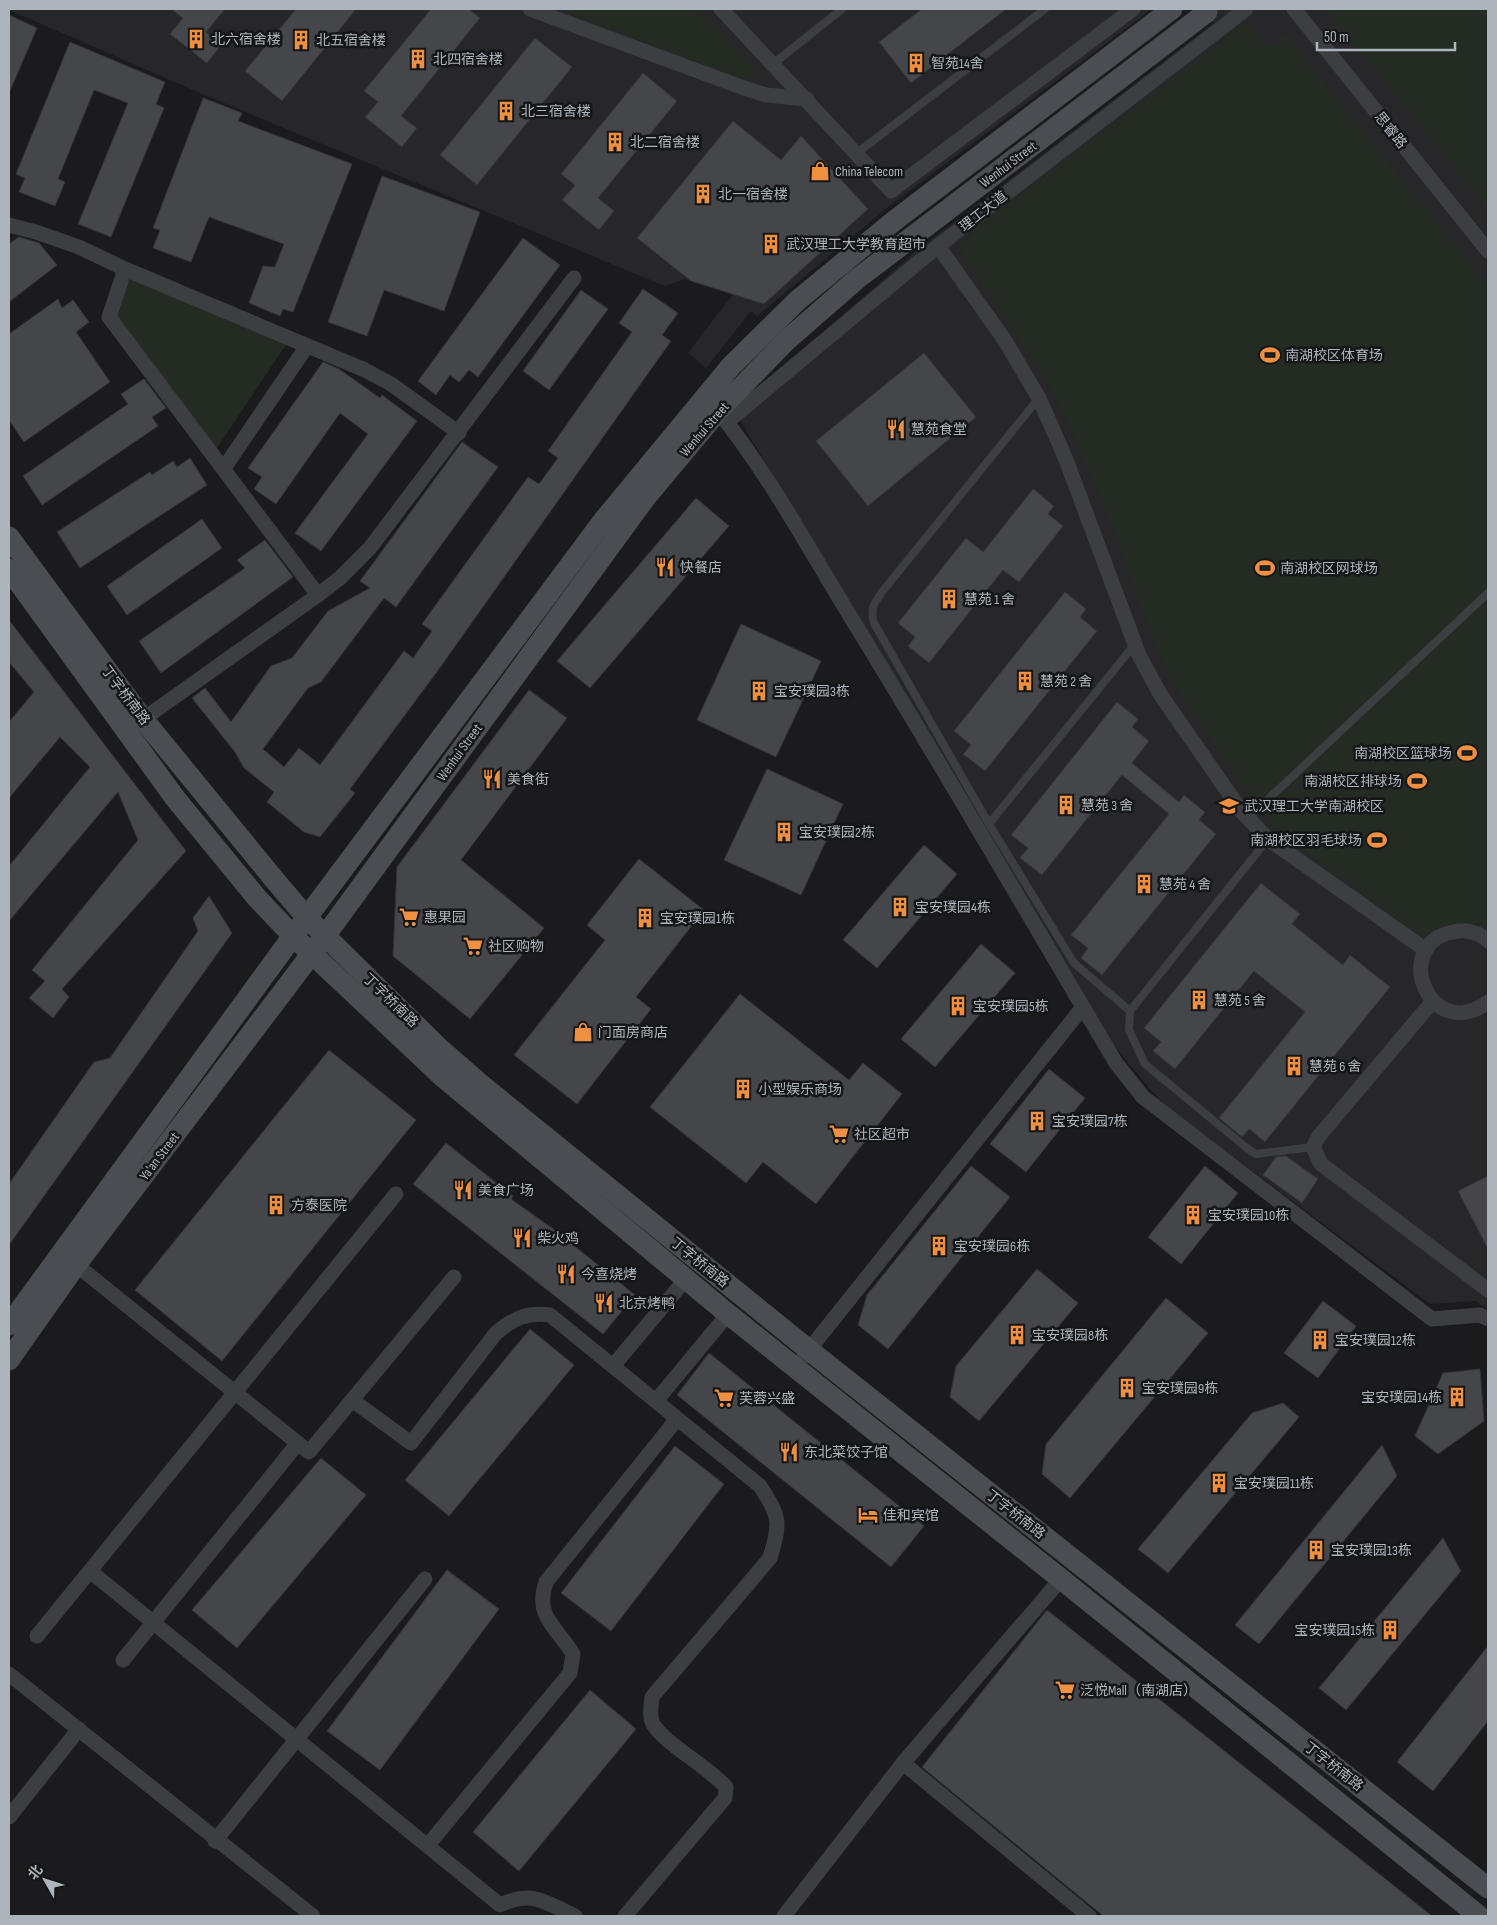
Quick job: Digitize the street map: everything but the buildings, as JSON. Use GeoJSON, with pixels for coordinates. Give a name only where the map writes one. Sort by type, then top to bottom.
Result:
{"type":"FeatureCollection","features":[{"type":"Feature","properties":{"kind":"main road","name":"Wenhui Street"},"geometry":{"type":"LineString","coordinates":[[293,936],[603,522],[736,361],[798,300],[894,221],[1172,9]]}},
{"type":"Feature","properties":{"kind":"main road","name":"Wenhui Street"},"geometry":{"type":"LineString","coordinates":[[312,954],[646,497],[723,417],[787,340],[857,279],[1207,12]]}},
{"type":"Feature","properties":{"kind":"main road","name":"丁字桥南路"},"geometry":{"type":"LineString","coordinates":[[9,537],[143,719],[307,918],[462,1068],[809,1350],[1488,1888]]}},
{"type":"Feature","properties":{"kind":"main road","name":"丁字桥南路"},"geometry":{"type":"LineString","coordinates":[[9,569],[126,732],[208,840],[293,936],[444,1078],[685,1280],[1061,1578],[1479,1916]]}},
{"type":"Feature","properties":{"kind":"main road","name":"Ya'an Street"},"geometry":{"type":"LineString","coordinates":[[9,1360],[69,1259],[293,936]]}},
{"type":"Feature","properties":{"kind":"main road","name":"Ya'an Street"},"geometry":{"type":"LineString","coordinates":[[10,1322],[69,1259],[312,954]]}},
{"type":"Feature","properties":{"kind":"street"},"geometry":{"type":"LineString","coordinates":[[530,9],[744,88],[766,95],[807,99]]}},
{"type":"Feature","properties":{"kind":"street"},"geometry":{"type":"LineString","coordinates":[[720,9],[807,99],[891,191],[1132,9]]}},
{"type":"Feature","properties":{"kind":"street","name":"理工大道"},"geometry":{"type":"LineString","coordinates":[[723,417],[1234,13],[1246,9]]}},
{"type":"Feature","properties":{"kind":"street","name":"思睿路"},"geometry":{"type":"LineString","coordinates":[[1294,9],[1488,251]]}},
{"type":"Feature","properties":{"kind":"street"},"geometry":{"type":"LineString","coordinates":[[9,225],[79,247],[125,269],[376,376],[458,433]]}},
{"type":"Feature","properties":{"kind":"street"},"geometry":{"type":"LineString","coordinates":[[938,246],[1004,339],[1039,398],[1065,457],[1134,644],[1160,694],[1247,819],[1268,839],[1426,950]]}},
{"type":"Feature","properties":{"kind":"street"},"geometry":{"type":"LineString","coordinates":[[125,269],[109,317],[318,595]]}},
{"type":"Feature","properties":{"kind":"street"},"geometry":{"type":"LineString","coordinates":[[126,732],[318,595],[340,578],[370,548],[574,278]]}},
{"type":"Feature","properties":{"kind":"street"},"geometry":{"type":"LineString","coordinates":[[224,468],[307,346]]}},
{"type":"Feature","properties":{"kind":"street"},"geometry":{"type":"LineString","coordinates":[[723,417],[776,495],[930,745],[1116,1063],[1143,1096],[1432,1319],[1480,1315],[1488,1319]]}},
{"type":"Feature","properties":{"kind":"street"},"geometry":{"type":"LineString","coordinates":[[1488,941],[1477,934],[1458,931],[1440,936],[1426,950],[1422,958],[1420,977],[1423,986],[1433,1001],[1451,1011],[1471,1011],[1488,1002]]}},
{"type":"Feature","properties":{"kind":"street"},"geometry":{"type":"LineString","coordinates":[[1433,1001],[1319,1136],[1313,1147],[1321,1164],[1488,1290]]}},
{"type":"Feature","properties":{"kind":"street"},"geometry":{"type":"LineString","coordinates":[[795,1367],[1083,1007]]}},
{"type":"Feature","properties":{"kind":"street"},"geometry":{"type":"LineString","coordinates":[[37,1636],[396,1194]]}},
{"type":"Feature","properties":{"kind":"street"},"geometry":{"type":"LineString","coordinates":[[69,1259],[309,1452],[454,1277]]}},
{"type":"Feature","properties":{"kind":"street"},"geometry":{"type":"LineString","coordinates":[[613,1366],[685,1280]]}},
{"type":"Feature","properties":{"kind":"street"},"geometry":{"type":"LineString","coordinates":[[352,1400],[410,1443],[496,1333],[510,1321],[522,1315],[536,1313],[550,1315],[760,1486],[774,1507],[778,1531],[770,1558],[652,1697],[650,1709],[652,1722],[659,1732],[716,1776],[726,1787],[725,1798],[625,1916]]}},
{"type":"Feature","properties":{"kind":"street"},"geometry":{"type":"LineString","coordinates":[[656,1401],[728,1314]]}},
{"type":"Feature","properties":{"kind":"street"},"geometry":{"type":"LineString","coordinates":[[428,1845],[570,1672],[573,1654],[543,1612],[541,1596],[546,1582],[677,1419]]}},
{"type":"Feature","properties":{"kind":"street"},"geometry":{"type":"LineString","coordinates":[[123,1660],[298,1443]]}},
{"type":"Feature","properties":{"kind":"street"},"geometry":{"type":"LineString","coordinates":[[90,1571],[500,1905],[524,1897],[539,1900],[575,1916]]}},
{"type":"Feature","properties":{"kind":"street"},"geometry":{"type":"LineString","coordinates":[[784,1916],[903,1763],[1061,1578]]}},
{"type":"Feature","properties":{"kind":"street"},"geometry":{"type":"LineString","coordinates":[[215,1841],[425,1579]]}},
{"type":"Feature","properties":{"kind":"street"},"geometry":{"type":"LineString","coordinates":[[9,1674],[215,1841],[313,1916]]}},
{"type":"Feature","properties":{"kind":"street"},"geometry":{"type":"LineString","coordinates":[[9,1817],[79,1730]]}},
{"type":"Feature","properties":{"kind":"street"},"geometry":{"type":"LineString","coordinates":[[903,1763],[1089,1916]]}},
{"type":"Feature","properties":{"kind":"lane"},"geometry":{"type":"LineString","coordinates":[[773,64],[842,9]]}},
{"type":"Feature","properties":{"kind":"lane"},"geometry":{"type":"LineString","coordinates":[[856,153],[1045,9]]}},
{"type":"Feature","properties":{"kind":"lane"},"geometry":{"type":"LineString","coordinates":[[1039,398],[872,609],[874,623],[989,824],[1074,963],[1130,1011]]}},
{"type":"Feature","properties":{"kind":"lane"},"geometry":{"type":"LineString","coordinates":[[1247,819],[1488,592]]}},
{"type":"Feature","properties":{"kind":"lane"},"geometry":{"type":"LineString","coordinates":[[989,824],[1134,644]]}},
{"type":"Feature","properties":{"kind":"lane"},"geometry":{"type":"LineString","coordinates":[[1268,839],[1130,1011],[1129,1030],[1146,1064],[1248,1149],[1256,1154],[1313,1147]]}},
{"type":"Feature","properties":{"kind":"shaded area"},"geometry":{"type":"Polygon","coordinates":[[[561,9],[697,9],[757,71],[746,82],[561,9]]]}},
{"type":"Feature","properties":{"kind":"shaded area"},"geometry":{"type":"Polygon","coordinates":[[[1152,9],[888,207],[757,316],[751,311],[706,368],[688,353],[733,294],[685,279],[665,286],[200,93],[9,10],[1152,9]]]}},
{"type":"Feature","properties":{"kind":"shaded area","name":"武汉理工大学南湖校区"},"geometry":{"type":"Polygon","coordinates":[[[1204,9],[1488,9],[1488,1310],[1476,1301],[1430,1304],[1168,1108],[1149,1088],[1112,1043],[734,410],[915,252],[1214,23],[1204,9]]]}},
{"type":"Feature","properties":{"kind":"shaded area"},"geometry":{"type":"Polygon","coordinates":[[[1326,9],[1488,9],[1488,210],[1326,9]]]}},
{"type":"Feature","properties":{"kind":"shaded area"},"geometry":{"type":"Polygon","coordinates":[[[1247,22],[1267,48],[1285,34],[1488,286],[1488,931],[1471,924],[1462,923],[1438,928],[1421,937],[1278,831],[1261,812],[1182,697],[1168,673],[1157,650],[1113,527],[1065,416],[1037,365],[960,250],[963,238],[1247,22]]]}},
{"type":"Feature","properties":{"kind":"shaded area"},"geometry":{"type":"Polygon","coordinates":[[[125,269],[289,340],[213,454],[109,317],[125,269]]]}},
{"type":"Feature","properties":{"kind":"place","name":"北六宿舍楼"},"geometry":{"type":"Point","coordinates":[196,39]}},
{"type":"Feature","properties":{"kind":"place","name":"北五宿舍楼"},"geometry":{"type":"Point","coordinates":[301,40]}},
{"type":"Feature","properties":{"kind":"place","name":"北四宿舍楼"},"geometry":{"type":"Point","coordinates":[418,59]}},
{"type":"Feature","properties":{"kind":"place","name":"智苑14舍"},"geometry":{"type":"Point","coordinates":[916,63]}},
{"type":"Feature","properties":{"kind":"place","name":"北三宿舍楼"},"geometry":{"type":"Point","coordinates":[506,111]}},
{"type":"Feature","properties":{"kind":"place","name":"北二宿舍楼"},"geometry":{"type":"Point","coordinates":[615,142]}},
{"type":"Feature","properties":{"kind":"place","name":"China Telecom"},"geometry":{"type":"Point","coordinates":[820,171]}},
{"type":"Feature","properties":{"kind":"place","name":"北一宿舍楼"},"geometry":{"type":"Point","coordinates":[703,194]}},
{"type":"Feature","properties":{"kind":"place","name":"武汉理工大学教育超市"},"geometry":{"type":"Point","coordinates":[771,244]}},
{"type":"Feature","properties":{"kind":"place","name":"南湖校区体育场"},"geometry":{"type":"Point","coordinates":[1270,355]}},
{"type":"Feature","properties":{"kind":"place","name":"慧苑食堂"},"geometry":{"type":"Point","coordinates":[896,429]}},
{"type":"Feature","properties":{"kind":"place","name":"快餐店"},"geometry":{"type":"Point","coordinates":[665,567]}},
{"type":"Feature","properties":{"kind":"place","name":"南湖校区网球场"},"geometry":{"type":"Point","coordinates":[1265,568]}},
{"type":"Feature","properties":{"kind":"place","name":"慧苑 1 舍"},"geometry":{"type":"Point","coordinates":[949,599]}},
{"type":"Feature","properties":{"kind":"place","name":"慧苑 2 舍"},"geometry":{"type":"Point","coordinates":[1025,681]}},
{"type":"Feature","properties":{"kind":"place","name":"宝安璞园3栋"},"geometry":{"type":"Point","coordinates":[759,691]}},
{"type":"Feature","properties":{"kind":"place","name":"南湖校区篮球场"},"geometry":{"type":"Point","coordinates":[1467,753]}},
{"type":"Feature","properties":{"kind":"place","name":"美食街"},"geometry":{"type":"Point","coordinates":[492,779]}},
{"type":"Feature","properties":{"kind":"place","name":"南湖校区排球场"},"geometry":{"type":"Point","coordinates":[1417,781]}},
{"type":"Feature","properties":{"kind":"place","name":"慧苑 3 舍"},"geometry":{"type":"Point","coordinates":[1066,805]}},
{"type":"Feature","properties":{"kind":"place","name":"武汉理工大学南湖校区"},"geometry":{"type":"Point","coordinates":[1229,806]}},
{"type":"Feature","properties":{"kind":"place","name":"宝安璞园2栋"},"geometry":{"type":"Point","coordinates":[784,832]}},
{"type":"Feature","properties":{"kind":"place","name":"南湖校区羽毛球场"},"geometry":{"type":"Point","coordinates":[1377,840]}},
{"type":"Feature","properties":{"kind":"place","name":"慧苑 4 舍"},"geometry":{"type":"Point","coordinates":[1144,884]}},
{"type":"Feature","properties":{"kind":"place","name":"宝安璞园4栋"},"geometry":{"type":"Point","coordinates":[900,907]}},
{"type":"Feature","properties":{"kind":"place","name":"惠果园"},"geometry":{"type":"Point","coordinates":[409,917]}},
{"type":"Feature","properties":{"kind":"place","name":"宝安璞园1栋"},"geometry":{"type":"Point","coordinates":[645,918]}},
{"type":"Feature","properties":{"kind":"place","name":"社区购物"},"geometry":{"type":"Point","coordinates":[473,946]}},
{"type":"Feature","properties":{"kind":"place","name":"慧苑 5 舍"},"geometry":{"type":"Point","coordinates":[1199,1000]}},
{"type":"Feature","properties":{"kind":"place","name":"宝安璞园5栋"},"geometry":{"type":"Point","coordinates":[958,1006]}},
{"type":"Feature","properties":{"kind":"place","name":"门面房商店"},"geometry":{"type":"Point","coordinates":[583,1032]}},
{"type":"Feature","properties":{"kind":"place","name":"慧苑 6 舍"},"geometry":{"type":"Point","coordinates":[1294,1066]}},
{"type":"Feature","properties":{"kind":"place","name":"小型娱乐商场"},"geometry":{"type":"Point","coordinates":[743,1089]}},
{"type":"Feature","properties":{"kind":"place","name":"宝安璞园7栋"},"geometry":{"type":"Point","coordinates":[1037,1121]}},
{"type":"Feature","properties":{"kind":"place","name":"社区超市"},"geometry":{"type":"Point","coordinates":[839,1134]}},
{"type":"Feature","properties":{"kind":"place","name":"美食广场"},"geometry":{"type":"Point","coordinates":[463,1190]}},
{"type":"Feature","properties":{"kind":"place","name":"方泰医院"},"geometry":{"type":"Point","coordinates":[276,1205]}},
{"type":"Feature","properties":{"kind":"place","name":"宝安璞园10栋"},"geometry":{"type":"Point","coordinates":[1193,1215]}},
{"type":"Feature","properties":{"kind":"place","name":"柴火鸡"},"geometry":{"type":"Point","coordinates":[522,1238]}},
{"type":"Feature","properties":{"kind":"place","name":"宝安璞园6栋"},"geometry":{"type":"Point","coordinates":[939,1246]}},
{"type":"Feature","properties":{"kind":"place","name":"今喜烧烤"},"geometry":{"type":"Point","coordinates":[566,1274]}},
{"type":"Feature","properties":{"kind":"place","name":"北京烤鸭"},"geometry":{"type":"Point","coordinates":[604,1303]}},
{"type":"Feature","properties":{"kind":"place","name":"宝安璞园8栋"},"geometry":{"type":"Point","coordinates":[1017,1335]}},
{"type":"Feature","properties":{"kind":"place","name":"宝安璞园12栋"},"geometry":{"type":"Point","coordinates":[1320,1340]}},
{"type":"Feature","properties":{"kind":"place","name":"宝安璞园9栋"},"geometry":{"type":"Point","coordinates":[1127,1388]}},
{"type":"Feature","properties":{"kind":"place","name":"宝安璞园14栋"},"geometry":{"type":"Point","coordinates":[1457,1397]}},
{"type":"Feature","properties":{"kind":"place","name":"芙蓉兴盛"},"geometry":{"type":"Point","coordinates":[724,1398]}},
{"type":"Feature","properties":{"kind":"place","name":"东北菜饺子馆"},"geometry":{"type":"Point","coordinates":[789,1452]}},
{"type":"Feature","properties":{"kind":"place","name":"宝安璞园11栋"},"geometry":{"type":"Point","coordinates":[1219,1483]}},
{"type":"Feature","properties":{"kind":"place","name":"佳和宾馆"},"geometry":{"type":"Point","coordinates":[868,1515]}},
{"type":"Feature","properties":{"kind":"place","name":"宝安璞园13栋"},"geometry":{"type":"Point","coordinates":[1316,1550]}},
{"type":"Feature","properties":{"kind":"place","name":"宝安璞园15栋"},"geometry":{"type":"Point","coordinates":[1390,1630]}},
{"type":"Feature","properties":{"kind":"place","name":"泛悦Mall（南湖店）"},"geometry":{"type":"Point","coordinates":[1065,1690]}}]}
